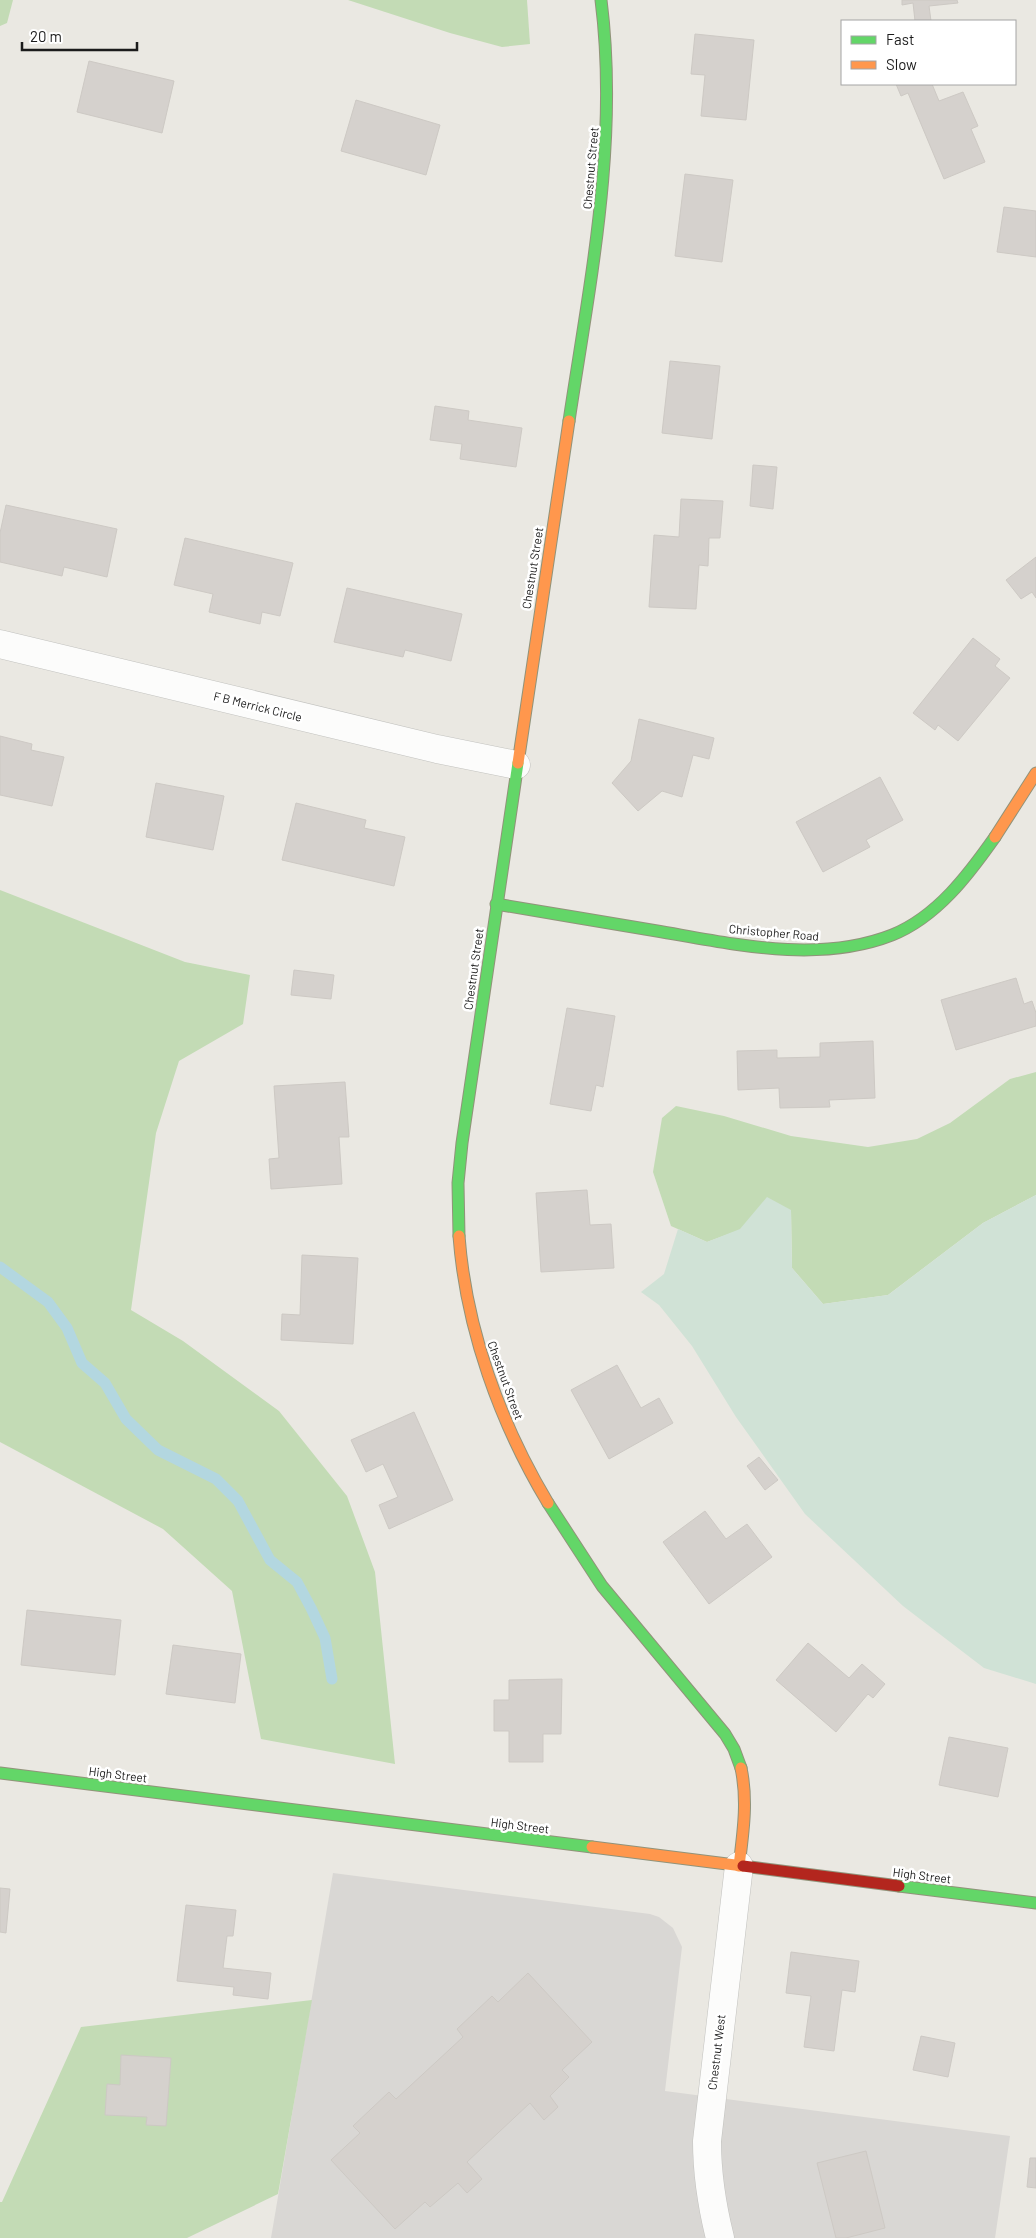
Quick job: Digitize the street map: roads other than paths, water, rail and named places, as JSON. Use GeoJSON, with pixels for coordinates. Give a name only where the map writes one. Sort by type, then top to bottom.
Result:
{"type":"FeatureCollection","features":[{"type":"Feature","properties":{"kind":"main road","name":"Chestnut Street"},"geometry":{"type":"LineString","coordinates":[[601,0],[607,57],[608,107],[601,206],[464,1119],[458,1183],[461,1249],[470,1313],[480,1351],[504,1418],[540,1491],[602,1586],[719,1726],[736,1752],[743,1773],[746,1794],[739,1866]]}},
{"type":"Feature","properties":{"kind":"main road","name":"Christopher Road"},"geometry":{"type":"LineString","coordinates":[[496,904],[757,946],[795,949],[847,948],[896,931],[920,919],[942,901],[993,841],[1036,773]]}},
{"type":"Feature","properties":{"kind":"main road","name":"High Street"},"geometry":{"type":"LineString","coordinates":[[0,1773],[1036,1903]]}},
{"type":"Feature","properties":{"kind":"street","name":"F B Merrick Circle"},"geometry":{"type":"LineString","coordinates":[[0,644],[438,749],[516,765]]}},
{"type":"Feature","properties":{"kind":"street","name":"Chestnut West"},"geometry":{"type":"LineString","coordinates":[[720,2238],[709,2182],[707,2141],[739,1866]]}},
{"type":"Feature","properties":{"kind":"waterway"},"geometry":{"type":"LineString","coordinates":[[0,1267],[48,1302],[67,1328],[82,1363],[105,1383],[126,1419],[158,1450],[216,1479],[238,1501],[270,1560],[297,1582],[311,1608],[325,1638],[332,1679]]}}]}
